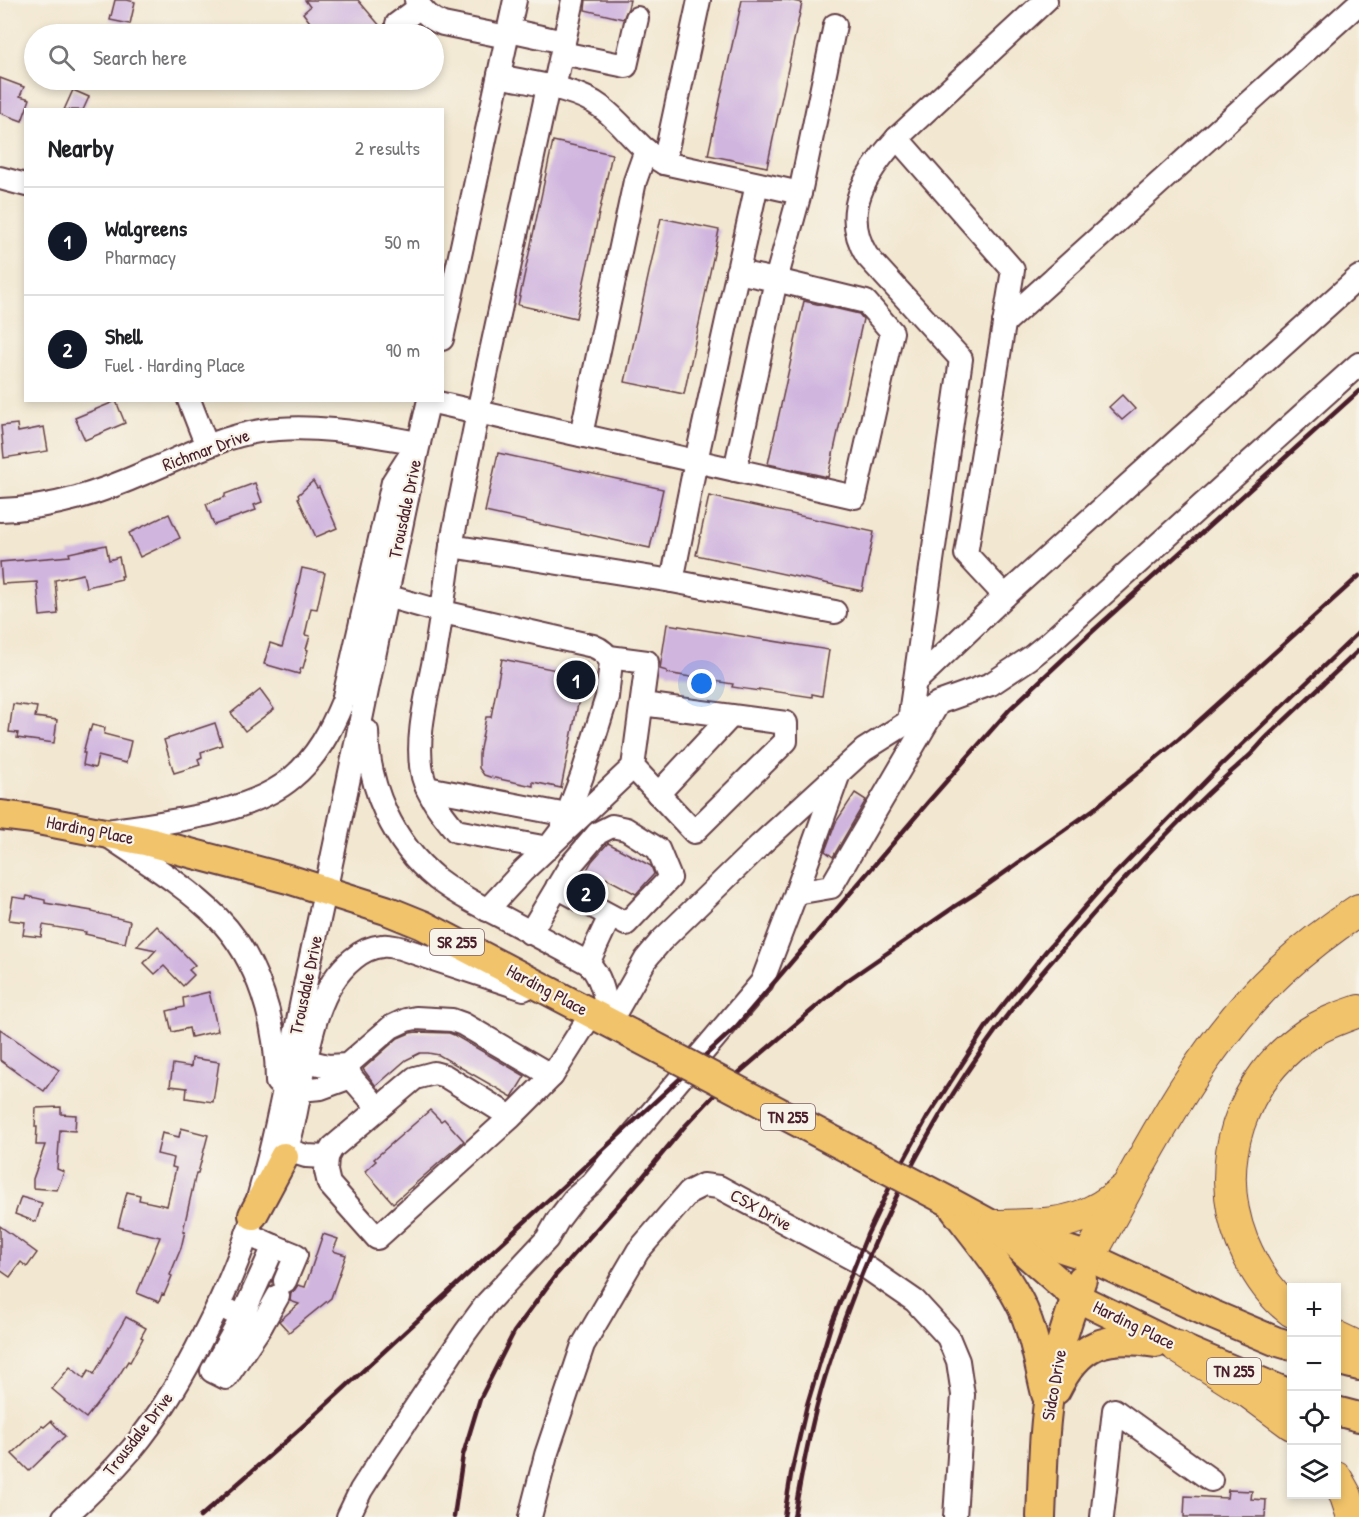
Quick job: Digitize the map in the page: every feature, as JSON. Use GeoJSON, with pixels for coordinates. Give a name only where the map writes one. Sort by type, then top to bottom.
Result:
{"type":"FeatureCollection","features":[{"type":"Feature","properties":{"kind":"highway"},"geometry":{"type":"LineString","coordinates":[[1089,1257],[1154,1139],[1204,1059],[1239,1015],[1280,971],[1330,929],[1359,910]]}},
{"type":"Feature","properties":{"kind":"highway"},"geometry":{"type":"LineString","coordinates":[[1287,1307],[1275,1297],[1258,1273],[1247,1253],[1237,1226],[1230,1186],[1232,1149],[1236,1132],[1249,1100],[1268,1069],[1281,1056],[1311,1032],[1359,1011]]}},
{"type":"Feature","properties":{"kind":"highway"},"geometry":{"type":"LineString","coordinates":[[988,1234],[1074,1219],[1106,1204],[1128,1187]]}},
{"type":"Feature","properties":{"kind":"highway"},"geometry":{"type":"LineString","coordinates":[[1341,1339],[1359,1348]]}},
{"type":"Feature","properties":{"kind":"highway"},"geometry":{"type":"LineString","coordinates":[[1178,1347],[1250,1393],[1287,1420]]}},
{"type":"Feature","properties":{"kind":"highway"},"geometry":{"type":"LineString","coordinates":[[1341,1487],[1353,1517]]}},
{"type":"Feature","properties":{"kind":"main road","name":"Harding Place"},"geometry":{"type":"LineString","coordinates":[[0,815],[102,832],[240,865],[386,910],[423,925],[948,1201],[988,1234],[1076,1297],[1178,1347],[1287,1393]]}},
{"type":"Feature","properties":{"kind":"main road"},"geometry":{"type":"LineString","coordinates":[[250,1224],[281,1151]]}},
{"type":"Feature","properties":{"kind":"main road","name":"TN 255"},"geometry":{"type":"LineString","coordinates":[[988,1234],[1089,1257],[1211,1314],[1287,1345]]}},
{"type":"Feature","properties":{"kind":"main road","name":"TN 255"},"geometry":{"type":"LineString","coordinates":[[988,1234],[1007,1281],[1029,1325],[1047,1408]]}},
{"type":"Feature","properties":{"kind":"main road","name":"Sidco Drive"},"geometry":{"type":"LineString","coordinates":[[1041,1517],[1047,1408],[1054,1368],[1089,1257]]}},
{"type":"Feature","properties":{"kind":"main road"},"geometry":{"type":"LineString","coordinates":[[1047,1408],[1069,1368],[1091,1347],[1100,1343],[1121,1340],[1139,1340],[1178,1347]]}},
{"type":"Feature","properties":{"kind":"main road"},"geometry":{"type":"LineString","coordinates":[[1341,1361],[1359,1366]]}},
{"type":"Feature","properties":{"kind":"main road"},"geometry":{"type":"LineString","coordinates":[[1341,1412],[1359,1417]]}},
{"type":"Feature","properties":{"kind":"street"},"geometry":{"type":"LineString","coordinates":[[444,330],[515,0]]}},
{"type":"Feature","properties":{"kind":"street"},"geometry":{"type":"LineString","coordinates":[[530,933],[561,882],[570,866],[598,833],[612,826],[626,830],[658,849],[670,878],[626,924],[610,916],[561,882],[542,854],[456,831],[440,810],[428,788],[423,777],[421,762],[420,739],[443,612],[451,546],[478,412],[573,0]]}},
{"type":"Feature","properties":{"kind":"street"},"geometry":{"type":"LineString","coordinates":[[581,435],[635,181],[655,157],[699,0]]}},
{"type":"Feature","properties":{"kind":"street"},"geometry":{"type":"LineString","coordinates":[[909,721],[960,359],[867,256],[857,237],[855,210],[872,167],[897,138],[1046,0]]}},
{"type":"Feature","properties":{"kind":"street"},"geometry":{"type":"LineString","coordinates":[[397,24],[418,3],[426,15],[443,24]]}},
{"type":"Feature","properties":{"kind":"street"},"geometry":{"type":"LineString","coordinates":[[1004,322],[1359,3]]}},
{"type":"Feature","properties":{"kind":"street"},"geometry":{"type":"LineString","coordinates":[[444,24],[508,34],[626,66],[637,18]]}},
{"type":"Feature","properties":{"kind":"street"},"geometry":{"type":"LineString","coordinates":[[735,470],[776,280],[800,193],[835,25]]}},
{"type":"Feature","properties":{"kind":"street"},"geometry":{"type":"LineString","coordinates":[[499,76],[581,96],[601,106],[655,157],[800,193]]}},
{"type":"Feature","properties":{"kind":"street"},"geometry":{"type":"LineString","coordinates":[[897,138],[1013,270],[966,554],[1005,596]]}},
{"type":"Feature","properties":{"kind":"street"},"geometry":{"type":"LineString","coordinates":[[0,178],[24,184]]}},
{"type":"Feature","properties":{"kind":"street"},"geometry":{"type":"LineString","coordinates":[[672,581],[757,184]]}},
{"type":"Feature","properties":{"kind":"street"},"geometry":{"type":"LineString","coordinates":[[433,402],[855,497],[892,332],[866,302],[737,272]]}},
{"type":"Feature","properties":{"kind":"street"},"geometry":{"type":"LineString","coordinates":[[915,683],[1005,596],[1359,277]]}},
{"type":"Feature","properties":{"kind":"street"},"geometry":{"type":"LineString","coordinates":[[511,1117],[445,1076],[434,1073],[415,1078],[332,1148],[327,1157],[326,1171],[329,1184],[377,1238],[511,1117],[552,1076],[603,1019],[646,958],[661,941],[760,845],[864,750],[938,703],[991,684],[1030,658],[1359,364]]}},
{"type":"Feature","properties":{"kind":"street"},"geometry":{"type":"LineString","coordinates":[[190,402],[207,446]]}},
{"type":"Feature","properties":{"kind":"street","name":"Trousdale Drive"},"geometry":{"type":"LineString","coordinates":[[281,1151],[277,1120],[298,1060],[327,891],[366,694],[418,443],[429,402]]}},
{"type":"Feature","properties":{"kind":"street","name":"Richmar Drive"},"geometry":{"type":"LineString","coordinates":[[0,510],[48,505],[84,497],[207,446],[259,431],[281,429],[343,432],[418,443]]}},
{"type":"Feature","properties":{"kind":"street"},"geometry":{"type":"LineString","coordinates":[[102,832],[189,818],[232,808],[282,785],[311,758],[331,729],[343,701],[393,482],[418,443]]}},
{"type":"Feature","properties":{"kind":"street"},"geometry":{"type":"LineString","coordinates":[[451,546],[672,581],[836,612]]}},
{"type":"Feature","properties":{"kind":"street"},"geometry":{"type":"LineString","coordinates":[[386,596],[443,612],[593,646],[609,657],[611,662],[607,697],[585,767],[561,831],[542,854]]}},
{"type":"Feature","properties":{"kind":"street"},"geometry":{"type":"LineString","coordinates":[[487,910],[509,885],[633,767],[648,662],[609,657]]}},
{"type":"Feature","properties":{"kind":"street"},"geometry":{"type":"LineString","coordinates":[[366,694],[369,766],[379,799],[403,842],[436,877],[465,899],[588,963],[601,983],[603,1019]]}},
{"type":"Feature","properties":{"kind":"street"},"geometry":{"type":"LineString","coordinates":[[796,893],[831,887],[938,703]]}},
{"type":"Feature","properties":{"kind":"street"},"geometry":{"type":"LineString","coordinates":[[633,767],[694,832],[786,741],[786,723],[642,704]]}},
{"type":"Feature","properties":{"kind":"street"},"geometry":{"type":"LineString","coordinates":[[658,794],[731,716]]}},
{"type":"Feature","properties":{"kind":"street"},"geometry":{"type":"LineString","coordinates":[[348,1517],[361,1490],[379,1462],[488,1303],[547,1239],[574,1199],[592,1183],[762,982],[839,773]]}},
{"type":"Feature","properties":{"kind":"street"},"geometry":{"type":"LineString","coordinates":[[428,788],[567,815]]}},
{"type":"Feature","properties":{"kind":"street"},"geometry":{"type":"LineString","coordinates":[[102,832],[200,902],[219,919],[240,946],[256,976],[270,1020],[276,1052],[277,1120]]}},
{"type":"Feature","properties":{"kind":"street"},"geometry":{"type":"LineString","coordinates":[[588,963],[610,916]]}},
{"type":"Feature","properties":{"kind":"street"},"geometry":{"type":"LineString","coordinates":[[327,1157],[281,1151],[300,1090],[298,1060],[335,976],[362,952],[386,945],[412,951],[603,1019]]}},
{"type":"Feature","properties":{"kind":"street"},"geometry":{"type":"LineString","coordinates":[[300,1090],[321,1088],[349,1071],[391,1027],[416,1018],[463,1023],[552,1076]]}},
{"type":"Feature","properties":{"kind":"street"},"geometry":{"type":"LineString","coordinates":[[298,1060],[349,1071],[378,1108]]}},
{"type":"Feature","properties":{"kind":"street","name":"CSX Drive"},"geometry":{"type":"LineString","coordinates":[[530,1517],[546,1455],[584,1345],[638,1251],[689,1192],[703,1185],[718,1187],[857,1261],[915,1301],[948,1337],[958,1361],[963,1395],[955,1517]]}},
{"type":"Feature","properties":{"kind":"street"},"geometry":{"type":"LineString","coordinates":[[250,1224],[279,1248],[296,1255],[282,1288],[251,1321]]}},
{"type":"Feature","properties":{"kind":"street","name":"Trousdale Drive"},"geometry":{"type":"LineString","coordinates":[[64,1517],[106,1477],[157,1415],[191,1359],[218,1305],[250,1224]]}},
{"type":"Feature","properties":{"kind":"street"},"geometry":{"type":"LineString","coordinates":[[251,1321],[279,1248]]}},
{"type":"Feature","properties":{"kind":"street"},"geometry":{"type":"LineString","coordinates":[[218,1305],[251,1321]]}},
{"type":"Feature","properties":{"kind":"street"},"geometry":{"type":"LineString","coordinates":[[1102,1517],[1114,1410],[1211,1480]]}},
{"type":"Feature","properties":{"kind":"building"},"geometry":{"type":"Polygon","coordinates":[[[115,0],[135,2],[130,24],[110,20],[115,0]]]}},
{"type":"Feature","properties":{"kind":"building"},"geometry":{"type":"Polygon","coordinates":[[[305,0],[358,0],[378,24],[311,24],[303,13],[310,7],[305,0]]]}},
{"type":"Feature","properties":{"kind":"building"},"geometry":{"type":"Polygon","coordinates":[[[586,0],[630,0],[623,19],[585,10],[586,0]]]}},
{"type":"Feature","properties":{"kind":"building"},"geometry":{"type":"Polygon","coordinates":[[[742,0],[788,0],[802,3],[767,167],[708,155],[742,0]]]}},
{"type":"Feature","properties":{"kind":"building"},"geometry":{"type":"Polygon","coordinates":[[[0,78],[24,87],[20,96],[30,99],[27,108],[24,108],[22,121],[0,113],[0,78]]]}},
{"type":"Feature","properties":{"kind":"building"},"geometry":{"type":"Polygon","coordinates":[[[73,90],[89,97],[84,108],[65,108],[73,90]]]}},
{"type":"Feature","properties":{"kind":"building"},"geometry":{"type":"Polygon","coordinates":[[[553,141],[612,154],[576,318],[518,305],[553,141]]]}},
{"type":"Feature","properties":{"kind":"building"},"geometry":{"type":"Polygon","coordinates":[[[661,218],[719,230],[684,394],[625,382],[661,218]]]}},
{"type":"Feature","properties":{"kind":"building"},"geometry":{"type":"Polygon","coordinates":[[[804,301],[859,314],[863,319],[828,477],[768,464],[804,301]]]}},
{"type":"Feature","properties":{"kind":"building"},"geometry":{"type":"Polygon","coordinates":[[[1122,395],[1135,409],[1122,420],[1109,407],[1122,395]]]}},
{"type":"Feature","properties":{"kind":"building"},"geometry":{"type":"Polygon","coordinates":[[[116,402],[125,423],[85,440],[75,418],[116,402]]]}},
{"type":"Feature","properties":{"kind":"building"},"geometry":{"type":"Polygon","coordinates":[[[17,424],[18,432],[44,427],[48,451],[4,458],[1,426],[17,424]]]}},
{"type":"Feature","properties":{"kind":"building"},"geometry":{"type":"Polygon","coordinates":[[[498,453],[663,489],[650,548],[485,512],[498,453]]]}},
{"type":"Feature","properties":{"kind":"building"},"geometry":{"type":"Polygon","coordinates":[[[313,481],[317,488],[319,487],[337,528],[316,537],[298,498],[298,495],[313,481]]]}},
{"type":"Feature","properties":{"kind":"building"},"geometry":{"type":"Polygon","coordinates":[[[255,483],[262,502],[254,505],[256,510],[214,525],[206,504],[255,483]]]}},
{"type":"Feature","properties":{"kind":"building"},"geometry":{"type":"Polygon","coordinates":[[[709,496],[874,532],[862,591],[696,555],[709,496]]]}},
{"type":"Feature","properties":{"kind":"building"},"geometry":{"type":"Polygon","coordinates":[[[169,514],[180,538],[140,557],[129,533],[169,514]]]}},
{"type":"Feature","properties":{"kind":"building"},"geometry":{"type":"Polygon","coordinates":[[[106,545],[109,560],[119,557],[122,579],[86,587],[83,574],[55,580],[58,614],[40,616],[37,582],[2,584],[0,562],[70,556],[69,553],[106,545]]]}},
{"type":"Feature","properties":{"kind":"building"},"geometry":{"type":"Polygon","coordinates":[[[302,568],[325,573],[317,609],[311,608],[305,635],[310,636],[306,649],[308,650],[299,674],[264,664],[270,643],[282,647],[302,568]]]}},
{"type":"Feature","properties":{"kind":"building"},"geometry":{"type":"Polygon","coordinates":[[[667,624],[829,650],[822,696],[812,694],[812,697],[732,687],[733,684],[667,673],[660,669],[667,624]]]}},
{"type":"Feature","properties":{"kind":"building"},"geometry":{"type":"Polygon","coordinates":[[[502,659],[566,672],[567,670],[573,671],[586,663],[595,675],[582,684],[561,788],[533,782],[533,786],[490,777],[484,775],[479,768],[479,754],[486,717],[491,717],[502,659]]]}},
{"type":"Feature","properties":{"kind":"building"},"geometry":{"type":"Polygon","coordinates":[[[260,690],[274,709],[245,731],[231,713],[260,690]]]}},
{"type":"Feature","properties":{"kind":"building"},"geometry":{"type":"Polygon","coordinates":[[[13,704],[37,707],[35,717],[57,720],[54,743],[17,738],[18,733],[9,732],[13,704]]]}},
{"type":"Feature","properties":{"kind":"building"},"geometry":{"type":"Polygon","coordinates":[[[215,723],[222,745],[201,752],[202,757],[198,759],[200,765],[174,773],[164,740],[215,723]]]}},
{"type":"Feature","properties":{"kind":"building"},"geometry":{"type":"Polygon","coordinates":[[[92,725],[105,728],[104,734],[131,741],[126,763],[98,756],[95,768],[83,765],[85,753],[83,753],[92,725]]]}},
{"type":"Feature","properties":{"kind":"building"},"geometry":{"type":"Polygon","coordinates":[[[855,793],[866,800],[833,857],[825,851],[836,822],[855,793]]]}},
{"type":"Feature","properties":{"kind":"building"},"geometry":{"type":"Polygon","coordinates":[[[608,843],[651,866],[654,874],[636,894],[606,878],[598,894],[579,884],[592,861],[608,843]]]}},
{"type":"Feature","properties":{"kind":"building"},"geometry":{"type":"Polygon","coordinates":[[[27,896],[45,900],[45,903],[92,911],[130,921],[125,943],[85,934],[86,932],[43,925],[41,937],[23,935],[25,922],[9,920],[13,897],[26,899],[27,896]]]}},
{"type":"Feature","properties":{"kind":"building"},"geometry":{"type":"Polygon","coordinates":[[[157,926],[195,965],[189,970],[194,975],[183,986],[164,966],[155,974],[144,963],[156,950],[137,946],[157,926]]]}},
{"type":"Feature","properties":{"kind":"building"},"geometry":{"type":"Polygon","coordinates":[[[209,992],[218,1031],[191,1037],[189,1028],[172,1032],[167,1011],[184,1007],[183,998],[209,992]]]}},
{"type":"Feature","properties":{"kind":"building"},"geometry":{"type":"Polygon","coordinates":[[[0,1029],[59,1070],[44,1091],[0,1060],[0,1029]]]}},
{"type":"Feature","properties":{"kind":"building"},"geometry":{"type":"Polygon","coordinates":[[[417,1032],[454,1035],[525,1076],[512,1097],[439,1055],[420,1053],[406,1060],[376,1086],[363,1069],[398,1038],[417,1032]]]}},
{"type":"Feature","properties":{"kind":"building"},"geometry":{"type":"Polygon","coordinates":[[[192,1058],[219,1062],[213,1102],[186,1098],[187,1088],[170,1086],[173,1064],[191,1067],[192,1058]]]}},
{"type":"Feature","properties":{"kind":"building"},"geometry":{"type":"Polygon","coordinates":[[[61,1107],[61,1114],[76,1115],[75,1131],[60,1130],[57,1169],[64,1172],[57,1190],[33,1188],[33,1179],[45,1145],[36,1145],[36,1108],[61,1107]]]}},
{"type":"Feature","properties":{"kind":"building"},"geometry":{"type":"Polygon","coordinates":[[[430,1110],[441,1121],[444,1119],[464,1141],[393,1203],[365,1171],[376,1161],[374,1159],[430,1110]]]}},
{"type":"Feature","properties":{"kind":"building"},"geometry":{"type":"Polygon","coordinates":[[[181,1128],[208,1135],[198,1173],[196,1173],[181,1248],[170,1275],[172,1276],[159,1302],[137,1293],[160,1237],[118,1227],[127,1192],[140,1195],[139,1200],[167,1206],[176,1168],[172,1167],[174,1158],[157,1154],[162,1133],[179,1137],[181,1128]]]}},
{"type":"Feature","properties":{"kind":"building"},"geometry":{"type":"Polygon","coordinates":[[[21,1197],[42,1203],[36,1222],[15,1214],[21,1197]]]}},
{"type":"Feature","properties":{"kind":"building"},"geometry":{"type":"Polygon","coordinates":[[[0,1226],[37,1253],[27,1267],[21,1262],[10,1277],[0,1270],[0,1226]]]}},
{"type":"Feature","properties":{"kind":"building"},"geometry":{"type":"Polygon","coordinates":[[[323,1234],[338,1239],[333,1251],[346,1255],[331,1298],[289,1332],[279,1321],[299,1304],[290,1301],[291,1293],[298,1285],[305,1287],[323,1234]]]}},
{"type":"Feature","properties":{"kind":"building"},"geometry":{"type":"Polygon","coordinates":[[[126,1317],[146,1328],[141,1337],[143,1338],[130,1362],[128,1361],[86,1418],[52,1389],[70,1367],[84,1378],[89,1370],[94,1374],[126,1317]]]}},
{"type":"Feature","properties":{"kind":"building"},"geometry":{"type":"Polygon","coordinates":[[[51,1421],[65,1436],[29,1471],[12,1454],[42,1426],[44,1427],[51,1421]]]}},
{"type":"Feature","properties":{"kind":"building"},"geometry":{"type":"Polygon","coordinates":[[[1228,1490],[1252,1491],[1251,1499],[1266,1500],[1265,1517],[1184,1517],[1185,1496],[1227,1498],[1228,1490]]]}},
{"type":"Feature","properties":{"kind":"railway"},"geometry":{"type":"LineString","coordinates":[[200,1517],[302,1427],[736,1027],[1010,709],[1359,391]]}},
{"type":"Feature","properties":{"kind":"railway"},"geometry":{"type":"LineString","coordinates":[[454,1517],[463,1455],[480,1399],[514,1332],[555,1276],[685,1126],[721,1088],[845,982],[1094,809],[1179,739],[1359,576]]}},
{"type":"Feature","properties":{"kind":"railway"},"geometry":{"type":"LineString","coordinates":[[784,1517],[807,1405],[831,1325],[867,1235],[893,1180],[927,1118],[988,1024],[1046,951],[1104,885],[1221,765],[1359,632]]}},
{"type":"Feature","properties":{"kind":"railway"},"geometry":{"type":"LineString","coordinates":[[794,1517],[815,1411],[841,1328],[880,1231],[902,1184],[953,1094],[1020,999],[1134,868],[1197,804],[1359,650]]}},
{"type":"Feature","properties":{"kind":"place","name":"Walgreens"},"geometry":{"type":"Point","coordinates":[576,680]}},
{"type":"Feature","properties":{"kind":"place","name":"Shell"},"geometry":{"type":"Point","coordinates":[586,893]}}]}
